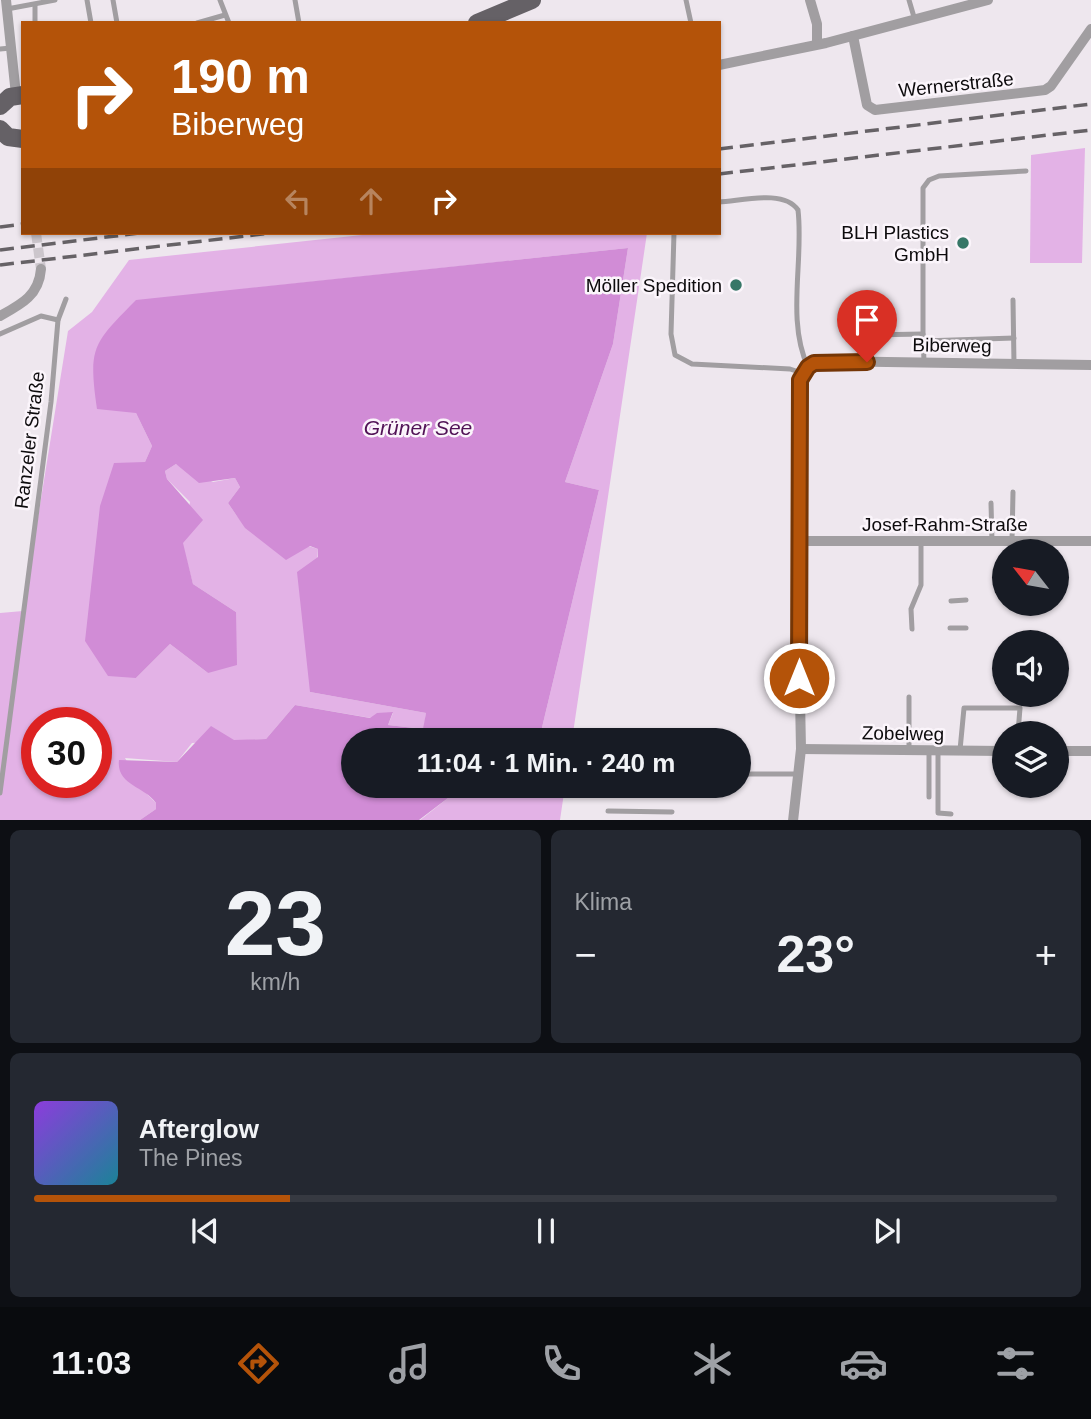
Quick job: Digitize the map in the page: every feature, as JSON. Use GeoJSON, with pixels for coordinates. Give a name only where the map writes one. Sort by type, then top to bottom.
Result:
{"type":"FeatureCollection","features":[{"type":"Feature","properties":{"kind":"main road"},"geometry":{"type":"LineString","coordinates":[[481,21],[526,1]]}},
{"type":"Feature","properties":{"kind":"main road"},"geometry":{"type":"LineString","coordinates":[[0,106],[20,95]]}},
{"type":"Feature","properties":{"kind":"main road"},"geometry":{"type":"LineString","coordinates":[[0,129],[8,137],[21,143]]}},
{"type":"Feature","properties":{"kind":"street"},"geometry":{"type":"LineString","coordinates":[[810,0],[817,24],[817,43]]}},
{"type":"Feature","properties":{"kind":"street"},"geometry":{"type":"LineString","coordinates":[[721,65],[853,36],[914,17],[988,0]]}},
{"type":"Feature","properties":{"kind":"street"},"geometry":{"type":"LineString","coordinates":[[6,5],[5,49],[20,95]]}},
{"type":"Feature","properties":{"kind":"street","name":"Wernerstraße"},"geometry":{"type":"LineString","coordinates":[[853,36],[867,105],[875,110],[1045,90],[1051,86],[1091,29]]}},
{"type":"Feature","properties":{"kind":"street"},"geometry":{"type":"LineString","coordinates":[[0,316],[21,304],[36,291],[41,269]]}},
{"type":"Feature","properties":{"kind":"street","name":"Biberweg"},"geometry":{"type":"LineString","coordinates":[[805,370],[822,361],[1091,365]]}},
{"type":"Feature","properties":{"kind":"street"},"geometry":{"type":"LineString","coordinates":[[793,820],[801,749],[799,541],[805,370]]}},
{"type":"Feature","properties":{"kind":"street","name":"Josef-Rahm-Straße"},"geometry":{"type":"LineString","coordinates":[[799,541],[992,541]]}},
{"type":"Feature","properties":{"kind":"street","name":"Josef-Rahm-Straße"},"geometry":{"type":"LineString","coordinates":[[1069,541],[1091,541]]}},
{"type":"Feature","properties":{"kind":"street","name":"Zobelweg"},"geometry":{"type":"LineString","coordinates":[[801,749],[992,751]]}},
{"type":"Feature","properties":{"kind":"street"},"geometry":{"type":"LineString","coordinates":[[1069,751],[1091,751]]}},
{"type":"Feature","properties":{"kind":"lane"},"geometry":{"type":"LineString","coordinates":[[6,5],[35,5],[54,0]]}},
{"type":"Feature","properties":{"kind":"lane"},"geometry":{"type":"LineString","coordinates":[[86,0],[90,21]]}},
{"type":"Feature","properties":{"kind":"lane"},"geometry":{"type":"LineString","coordinates":[[113,0],[117,21]]}},
{"type":"Feature","properties":{"kind":"lane"},"geometry":{"type":"LineString","coordinates":[[220,0],[228,21]]}},
{"type":"Feature","properties":{"kind":"lane"},"geometry":{"type":"LineString","coordinates":[[295,0],[299,21]]}},
{"type":"Feature","properties":{"kind":"lane"},"geometry":{"type":"LineString","coordinates":[[685,0],[690,21]]}},
{"type":"Feature","properties":{"kind":"lane"},"geometry":{"type":"LineString","coordinates":[[909,0],[914,17]]}},
{"type":"Feature","properties":{"kind":"lane"},"geometry":{"type":"LineString","coordinates":[[35,5],[35,21]]}},
{"type":"Feature","properties":{"kind":"lane"},"geometry":{"type":"LineString","coordinates":[[204,21],[225,15]]}},
{"type":"Feature","properties":{"kind":"lane"},"geometry":{"type":"LineString","coordinates":[[923,362],[923,188],[929,180],[939,176],[1026,171]]}},
{"type":"Feature","properties":{"kind":"lane"},"geometry":{"type":"LineString","coordinates":[[674,235],[671,334],[675,355],[692,364],[805,370],[799,329],[798,209],[793,202],[782,198],[721,202]]}},
{"type":"Feature","properties":{"kind":"lane","name":"Ranzeler Straße"},"geometry":{"type":"LineString","coordinates":[[0,793],[51,402],[58,320],[66,299]]}},
{"type":"Feature","properties":{"kind":"lane"},"geometry":{"type":"LineString","coordinates":[[1013,300],[1014,364]]}},
{"type":"Feature","properties":{"kind":"lane"},"geometry":{"type":"LineString","coordinates":[[0,334],[41,316],[51,316],[58,320]]}},
{"type":"Feature","properties":{"kind":"lane"},"geometry":{"type":"LineString","coordinates":[[867,362],[868,335],[1014,338]]}},
{"type":"Feature","properties":{"kind":"lane"},"geometry":{"type":"LineString","coordinates":[[1012,539],[1013,492]]}},
{"type":"Feature","properties":{"kind":"lane"},"geometry":{"type":"LineString","coordinates":[[991,503],[992,541]]}},
{"type":"Feature","properties":{"kind":"lane"},"geometry":{"type":"LineString","coordinates":[[912,629],[911,609],[921,585],[921,541]]}},
{"type":"Feature","properties":{"kind":"lane"},"geometry":{"type":"LineString","coordinates":[[951,601],[966,600]]}},
{"type":"Feature","properties":{"kind":"lane"},"geometry":{"type":"LineString","coordinates":[[950,628],[965,628]]}},
{"type":"Feature","properties":{"kind":"lane"},"geometry":{"type":"LineString","coordinates":[[909,697],[909,750]]}},
{"type":"Feature","properties":{"kind":"lane"},"geometry":{"type":"LineString","coordinates":[[960,751],[964,708],[1020,708],[1019,721]]}},
{"type":"Feature","properties":{"kind":"lane"},"geometry":{"type":"LineString","coordinates":[[929,797],[934,750]]}},
{"type":"Feature","properties":{"kind":"lane"},"geometry":{"type":"LineString","coordinates":[[934,750],[938,813],[951,814]]}},
{"type":"Feature","properties":{"kind":"lane"},"geometry":{"type":"LineString","coordinates":[[751,774],[798,774]]}},
{"type":"Feature","properties":{"kind":"lane"},"geometry":{"type":"LineString","coordinates":[[608,811],[672,812]]}},
{"type":"Feature","properties":{"kind":"shaded area"},"geometry":{"type":"Polygon","coordinates":[[[1085,148],[1082,263],[1030,263],[1031,155],[1085,148]]]}},
{"type":"Feature","properties":{"kind":"shaded area"},"geometry":{"type":"Polygon","coordinates":[[[362,235],[647,235],[574,728],[542,728],[599,490],[565,482],[613,344],[628,248],[245,289],[136,413],[152,446],[145,462],[136,678],[170,644],[208,673],[236,612],[193,584],[182,543],[190,502],[167,479],[165,471],[176,464],[213,482],[235,478],[240,487],[228,503],[249,530],[258,536],[318,549],[310,692],[426,713],[424,728],[388,725],[393,713],[371,718],[295,705],[266,739],[192,743],[177,762],[125,758],[143,790],[156,803],[156,809],[140,820],[0,820],[0,613],[23,611],[68,331],[92,312],[129,260],[362,235]]]}},
{"type":"Feature","properties":{"kind":"shaded area"},"geometry":{"type":"Polygon","coordinates":[[[448,798],[563,798],[560,820],[420,820],[448,798]]]}},
{"type":"Feature","properties":{"kind":"water","name":"Grüner See"},"geometry":{"type":"Polygon","coordinates":[[[628,248],[613,344],[565,482],[599,490],[542,728],[423,728],[426,713],[310,692],[297,572],[318,557],[318,549],[310,546],[286,560],[245,528],[228,503],[240,487],[235,478],[199,483],[176,464],[165,471],[167,479],[203,520],[183,543],[193,584],[236,612],[237,665],[208,673],[170,644],[136,678],[108,676],[85,641],[100,506],[114,463],[145,462],[152,446],[136,413],[97,409],[94,358],[102,337],[136,300],[628,248]]]}},
{"type":"Feature","properties":{"kind":"water","name":"Grüner See"},"geometry":{"type":"Polygon","coordinates":[[[295,705],[370,718],[377,713],[393,712],[388,725],[414,728],[341,728],[341,798],[448,798],[419,820],[140,820],[156,809],[156,803],[126,780],[119,768],[119,760],[177,762],[211,726],[234,740],[266,739],[295,705]]]}},
{"type":"Feature","properties":{"kind":"tunnel"},"geometry":{"type":"LineString","coordinates":[[36,235],[41,269]]}},
{"type":"Feature","properties":{"kind":"railway"},"geometry":{"type":"LineString","coordinates":[[721,149],[1091,104]]}},
{"type":"Feature","properties":{"kind":"railway"},"geometry":{"type":"LineString","coordinates":[[721,174],[1091,130]]}},
{"type":"Feature","properties":{"kind":"railway"},"geometry":{"type":"LineString","coordinates":[[0,227],[21,224]]}},
{"type":"Feature","properties":{"kind":"railway"},"geometry":{"type":"LineString","coordinates":[[0,250],[124,235]]}},
{"type":"Feature","properties":{"kind":"railway"},"geometry":{"type":"LineString","coordinates":[[0,265],[254,235]]}},
{"type":"Feature","properties":{"kind":"place","name":"BLH Plastics GmbH"},"geometry":{"type":"Point","coordinates":[963,243]}},
{"type":"Feature","properties":{"kind":"place","name":"Möller Spedition"},"geometry":{"type":"Point","coordinates":[736,285]}},
{"type":"Feature","properties":{"kind":"route"},"geometry":{"type":"LineString","coordinates":[[799,678],[800,380],[803,373],[814,363],[867,362]]}}]}
